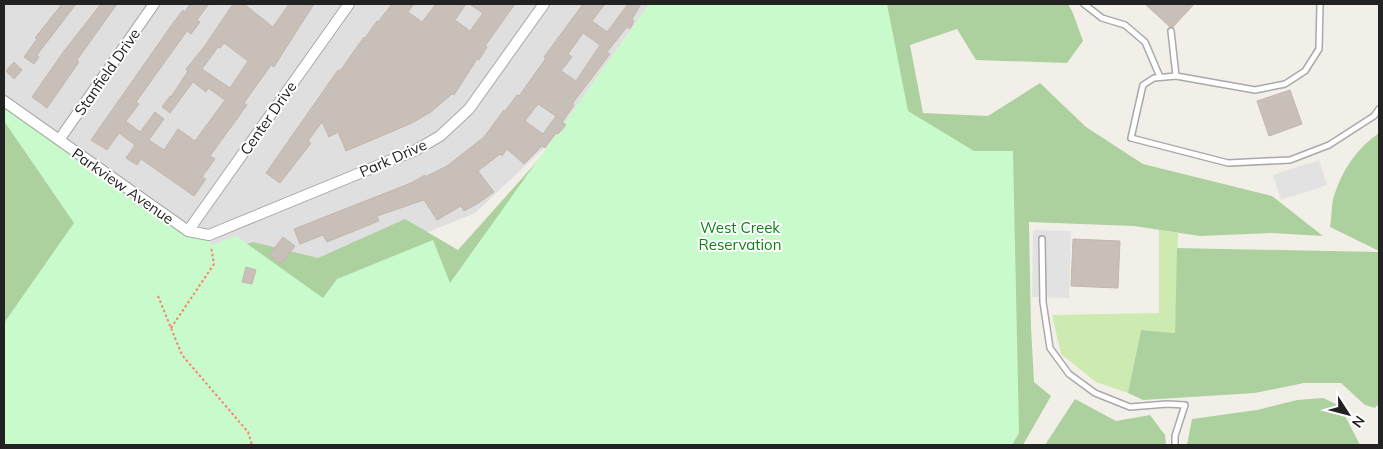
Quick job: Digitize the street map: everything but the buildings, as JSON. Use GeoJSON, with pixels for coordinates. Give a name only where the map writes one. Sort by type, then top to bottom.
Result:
{"type":"FeatureCollection","features":[{"type":"Feature","properties":{"kind":"street","name":"Stanfield Drive"},"geometry":{"type":"LineString","coordinates":[[59,140],[154,4]]}},
{"type":"Feature","properties":{"kind":"street","name":"Center Drive"},"geometry":{"type":"LineString","coordinates":[[188,231],[349,4]]}},
{"type":"Feature","properties":{"kind":"street","name":"Park Drive"},"geometry":{"type":"LineString","coordinates":[[188,231],[209,235],[416,150],[440,136],[469,109],[544,4]]}},
{"type":"Feature","properties":{"kind":"street","name":"Parkview Avenue"},"geometry":{"type":"LineString","coordinates":[[4,101],[188,231]]}},
{"type":"Feature","properties":{"kind":"lane"},"geometry":{"type":"LineString","coordinates":[[1084,4],[1102,18],[1125,25],[1145,42],[1160,77]]}},
{"type":"Feature","properties":{"kind":"lane"},"geometry":{"type":"LineString","coordinates":[[1320,4],[1319,49],[1305,70],[1284,84],[1255,90],[1176,76],[1154,78],[1143,85],[1130,138],[1228,163],[1290,160],[1329,145],[1374,116],[1379,109]]}},
{"type":"Feature","properties":{"kind":"lane"},"geometry":{"type":"LineString","coordinates":[[1171,31],[1176,76]]}},
{"type":"Feature","properties":{"kind":"lane"},"geometry":{"type":"LineString","coordinates":[[1042,239],[1043,302],[1050,348],[1069,374],[1095,393],[1130,407],[1167,404],[1185,405],[1175,436],[1175,445]]}},
{"type":"Feature","properties":{"kind":"path"},"geometry":{"type":"LineString","coordinates":[[171,328],[214,264],[212,247]]}},
{"type":"Feature","properties":{"kind":"path"},"geometry":{"type":"LineString","coordinates":[[158,296],[182,356],[248,432],[252,445]]}},
{"type":"Feature","properties":{"kind":"shaded area"},"geometry":{"type":"Polygon","coordinates":[[[4,4],[652,4],[561,132],[475,213],[416,237],[286,272],[213,245],[4,97],[4,4]]]}},
{"type":"Feature","properties":{"kind":"shaded area"},"geometry":{"type":"Polygon","coordinates":[[[1319,160],[1327,185],[1281,200],[1273,175],[1319,160]]]}},
{"type":"Feature","properties":{"kind":"shaded area"},"geometry":{"type":"Polygon","coordinates":[[[1033,230],[1071,231],[1069,298],[1032,297],[1033,230]]]}},
{"type":"Feature","properties":{"kind":"green space","name":"West Creek Reservation"},"geometry":{"type":"Polygon","coordinates":[[[649,4],[887,4],[908,111],[974,151],[1013,151],[1019,433],[1012,445],[4,445],[4,323],[74,223],[4,121],[4,97],[213,245],[236,236],[323,298],[337,279],[433,240],[450,283],[649,4]]]}},
{"type":"Feature","properties":{"kind":"green space","name":"West Creek Reservation"},"geometry":{"type":"Polygon","coordinates":[[[657,4],[1068,4],[1083,41],[1067,63],[976,60],[957,29],[910,45],[923,113],[988,116],[1040,83],[1086,127],[1143,164],[1272,196],[1323,236],[1272,233],[1200,236],[1134,226],[1029,222],[1034,382],[1051,396],[1023,445],[4,445],[4,121],[61,177],[91,260],[227,250],[253,242],[318,258],[405,219],[458,250],[574,120],[657,4]]]}},
{"type":"Feature","properties":{"kind":"green space"},"geometry":{"type":"Polygon","coordinates":[[[1379,133],[1379,251],[1330,227],[1333,200],[1341,177],[1357,153],[1379,133]]]}},
{"type":"Feature","properties":{"kind":"green space"},"geometry":{"type":"Polygon","coordinates":[[[1159,230],[1178,233],[1175,333],[1141,330],[1128,393],[1096,382],[1061,354],[1052,315],[1159,313],[1159,230]]]}},
{"type":"Feature","properties":{"kind":"green space"},"geometry":{"type":"Polygon","coordinates":[[[1177,248],[1379,252],[1379,404],[1375,408],[1365,405],[1341,383],[1304,383],[1255,393],[1143,400],[1128,393],[1141,330],[1175,333],[1177,248]]]}},
{"type":"Feature","properties":{"kind":"green space"},"geometry":{"type":"Polygon","coordinates":[[[1323,398],[1340,406],[1360,445],[1187,445],[1192,419],[1257,410],[1297,400],[1323,398]]]}},
{"type":"Feature","properties":{"kind":"green space"},"geometry":{"type":"Polygon","coordinates":[[[1075,399],[1116,421],[1150,415],[1165,435],[1166,445],[1045,445],[1075,399]]]}}]}
